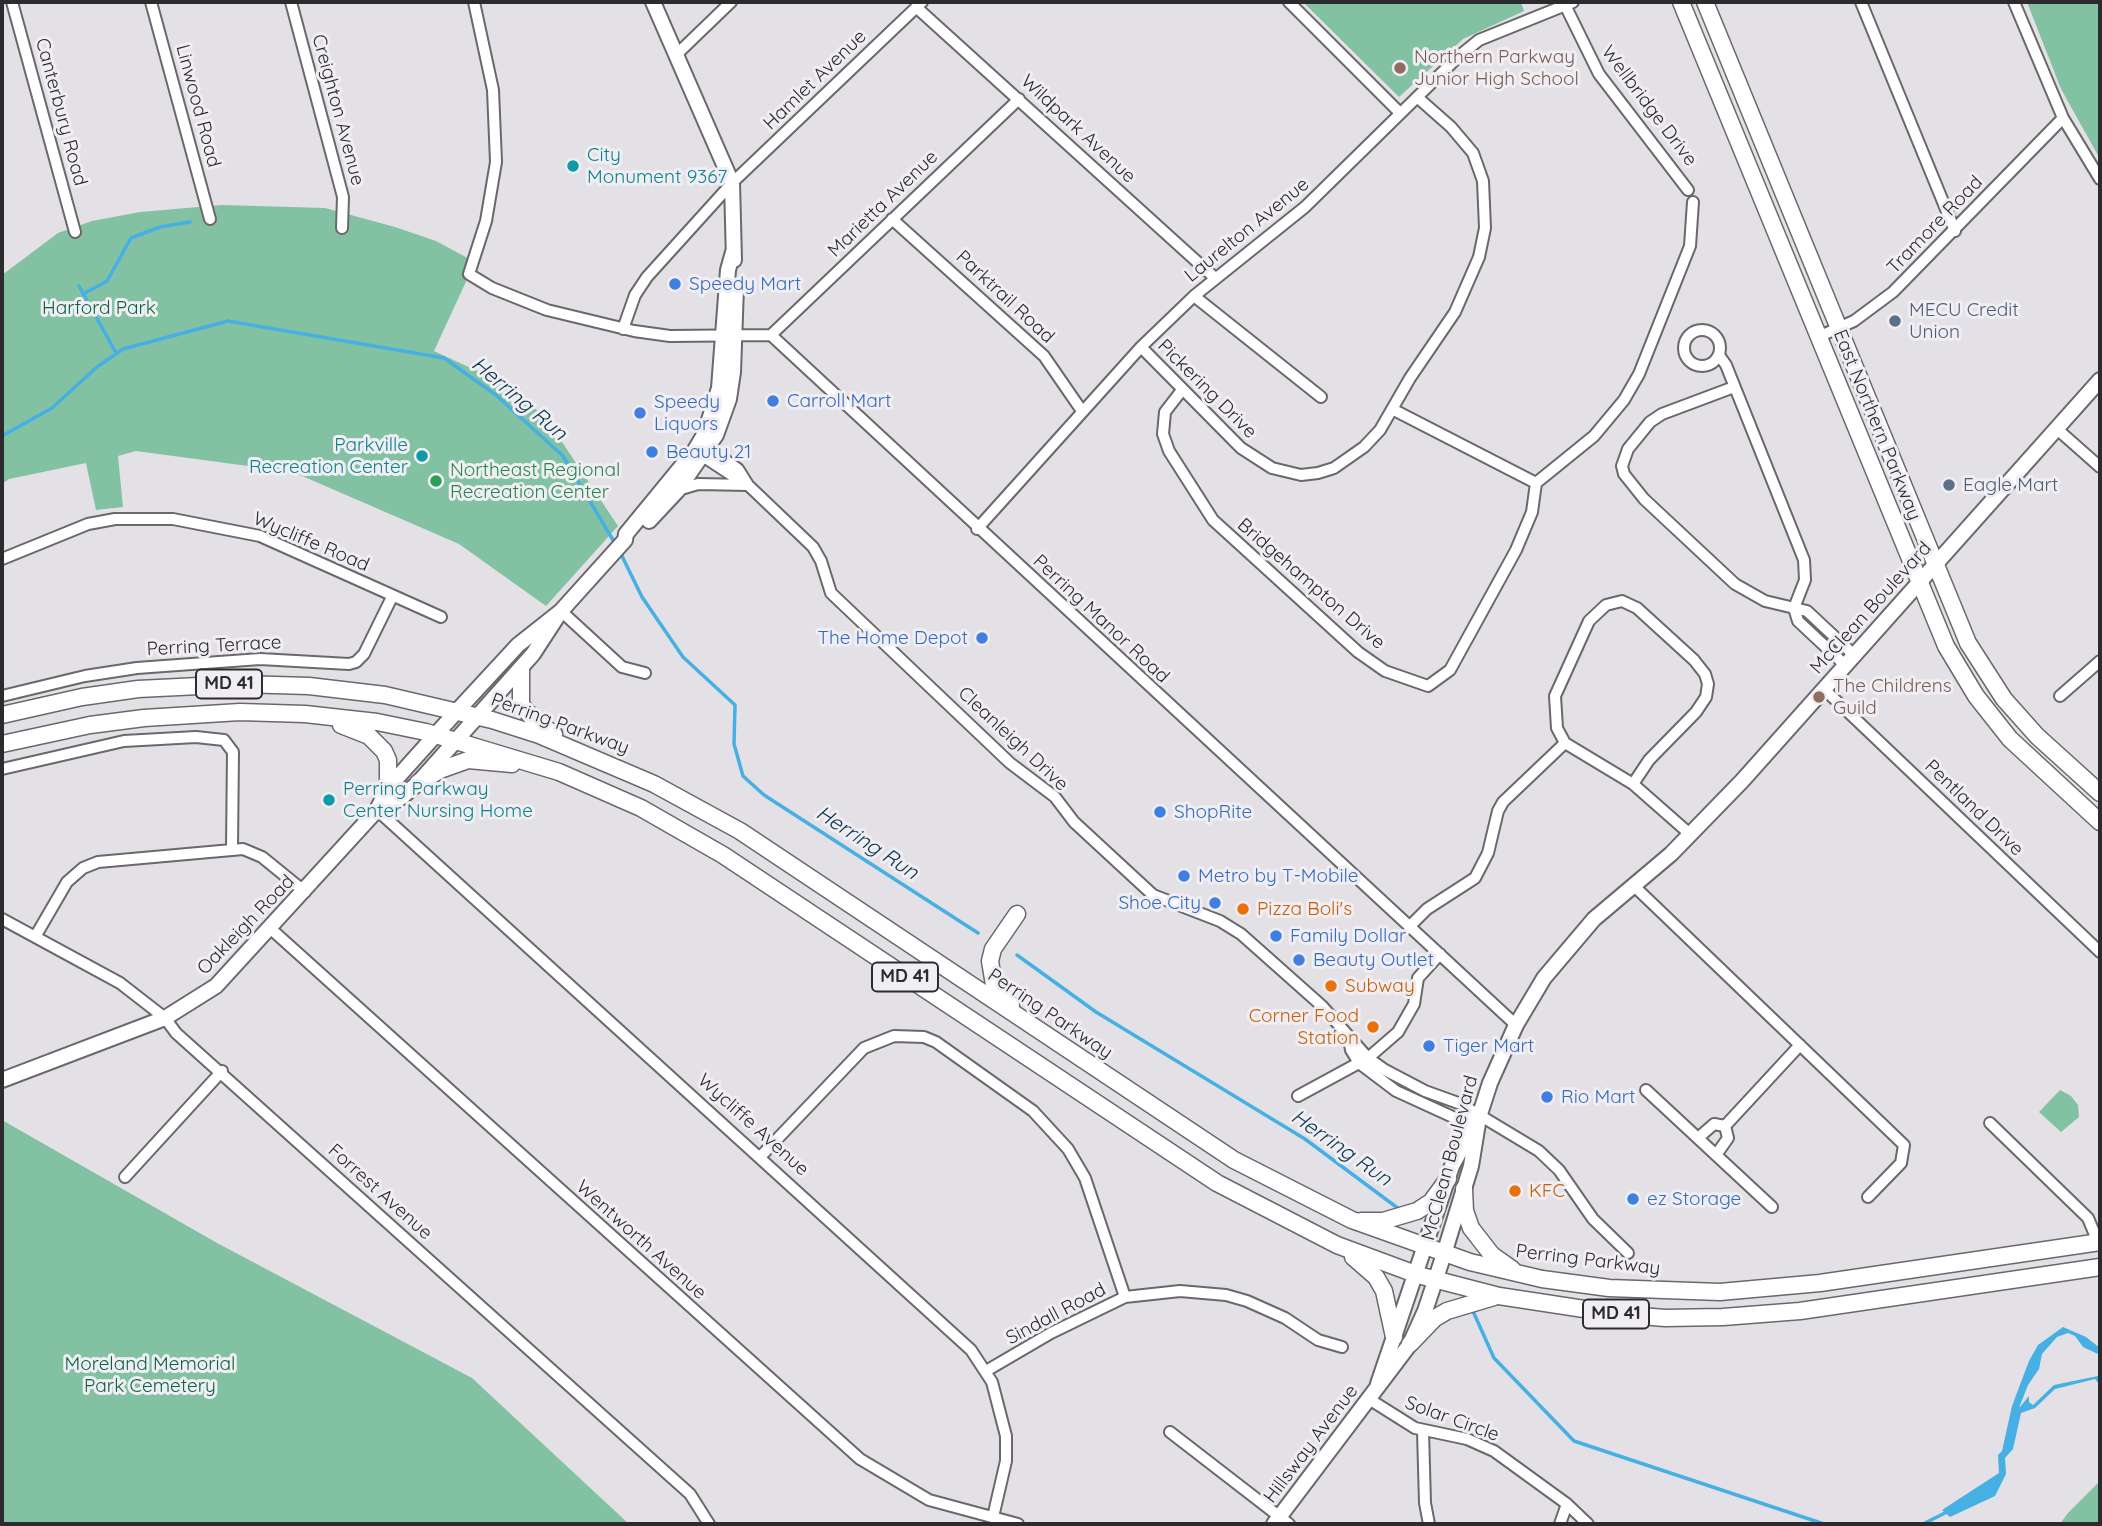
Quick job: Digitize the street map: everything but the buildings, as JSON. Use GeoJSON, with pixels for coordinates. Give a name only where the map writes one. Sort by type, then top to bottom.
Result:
{"type":"FeatureCollection","features":[{"type":"Feature","properties":{"kind":"main road","name":"East Northern Parkway"},"geometry":{"type":"LineString","coordinates":[[1681,2],[1946,646],[1984,707],[2010,738],[2100,822]]}},
{"type":"Feature","properties":{"kind":"main road","name":"East Northern Parkway"},"geometry":{"type":"LineString","coordinates":[[1705,2],[1968,643],[1986,674],[2037,736],[2100,793]]}},
{"type":"Feature","properties":{"kind":"main road"},"geometry":{"type":"LineString","coordinates":[[521,669],[519,696],[528,714],[552,733],[616,766]]}},
{"type":"Feature","properties":{"kind":"main road","name":"Perring Parkway"},"geometry":{"type":"LineString","coordinates":[[2,715],[127,691],[240,684],[309,686],[385,695],[478,716],[539,735],[616,766],[696,805],[740,831],[1234,1160],[1352,1220],[1426,1249],[1519,1274],[1609,1288],[1665,1292],[1769,1289],[2099,1242]]}},
{"type":"Feature","properties":{"kind":"main road","name":"MD 41"},"geometry":{"type":"LineString","coordinates":[[2,744],[79,727],[144,718],[240,712],[305,714],[377,722],[458,740],[559,772],[641,808],[712,849],[1187,1164],[1248,1200],[1337,1245],[1418,1275],[1499,1296],[1564,1308],[1665,1318],[1800,1311],[2100,1267]]}},
{"type":"Feature","properties":{"kind":"main road"},"geometry":{"type":"LineString","coordinates":[[305,714],[359,731],[378,742],[388,760],[388,788]]}},
{"type":"Feature","properties":{"kind":"main road"},"geometry":{"type":"LineString","coordinates":[[418,783],[440,770],[468,761],[559,772]]}},
{"type":"Feature","properties":{"kind":"main road"},"geometry":{"type":"LineString","coordinates":[[1017,914],[993,949],[989,972],[993,985],[1003,998],[1038,1031]]}},
{"type":"Feature","properties":{"kind":"main road"},"geometry":{"type":"LineString","coordinates":[[1352,1220],[1383,1221],[1403,1218],[1431,1202],[1448,1180]]}},
{"type":"Feature","properties":{"kind":"main road"},"geometry":{"type":"LineString","coordinates":[[1464,1189],[1465,1211],[1480,1243],[1519,1274]]}},
{"type":"Feature","properties":{"kind":"main road"},"geometry":{"type":"LineString","coordinates":[[1337,1245],[1376,1277],[1388,1302],[1394,1337]]}},
{"type":"Feature","properties":{"kind":"main road"},"geometry":{"type":"LineString","coordinates":[[1410,1344],[1435,1318],[1447,1311],[1499,1296]]}},
{"type":"Feature","properties":{"kind":"street","name":"Canterbury Road"},"geometry":{"type":"LineString","coordinates":[[12,2],[75,232]]}},
{"type":"Feature","properties":{"kind":"street","name":"Linwood Road"},"geometry":{"type":"LineString","coordinates":[[151,2],[210,219]]}},
{"type":"Feature","properties":{"kind":"street","name":"Creighton Avenue"},"geometry":{"type":"LineString","coordinates":[[291,2],[343,197],[342,228]]}},
{"type":"Feature","properties":{"kind":"street"},"geometry":{"type":"LineString","coordinates":[[474,2],[493,90],[496,162],[486,221],[469,274],[492,288],[547,310],[623,329],[670,336],[771,335]]}},
{"type":"Feature","properties":{"kind":"street"},"geometry":{"type":"LineString","coordinates":[[653,2],[732,183]]}},
{"type":"Feature","properties":{"kind":"street"},"geometry":{"type":"LineString","coordinates":[[676,55],[731,2]]}},
{"type":"Feature","properties":{"kind":"street"},"geometry":{"type":"LineString","coordinates":[[1289,2],[1400,113]]}},
{"type":"Feature","properties":{"kind":"street"},"geometry":{"type":"LineString","coordinates":[[1861,2],[1955,231]]}},
{"type":"Feature","properties":{"kind":"street"},"geometry":{"type":"LineString","coordinates":[[2014,2],[2063,118],[2100,179]]}},
{"type":"Feature","properties":{"kind":"street","name":"Laurelton Avenue"},"geometry":{"type":"LineString","coordinates":[[977,529],[1141,347],[1215,278],[1305,207],[1470,46],[1569,3]]}},
{"type":"Feature","properties":{"kind":"street","name":"Wellbridge Drive"},"geometry":{"type":"LineString","coordinates":[[1569,3],[1599,74],[1688,190]]}},
{"type":"Feature","properties":{"kind":"street","name":"Wildpark Avenue"},"geometry":{"type":"LineString","coordinates":[[919,4],[1215,278]]}},
{"type":"Feature","properties":{"kind":"street","name":"Hamlet Avenue"},"geometry":{"type":"LineString","coordinates":[[623,329],[635,295],[647,277],[732,183],[919,4]]}},
{"type":"Feature","properties":{"kind":"street","name":"Pickering Drive"},"geometry":{"type":"LineString","coordinates":[[1141,347],[1182,390],[1259,462],[1286,473],[1301,475],[1334,468],[1350,459],[1380,430],[1465,294],[1479,257],[1486,214],[1483,181],[1473,153],[1451,127],[1417,97]]}},
{"type":"Feature","properties":{"kind":"street","name":"Marietta Avenue"},"geometry":{"type":"LineString","coordinates":[[771,335],[1019,99]]}},
{"type":"Feature","properties":{"kind":"street","name":"Tramore Road"},"geometry":{"type":"LineString","coordinates":[[1818,337],[1839,329],[1894,292],[2063,118]]}},
{"type":"Feature","properties":{"kind":"street","name":"Oakleigh Road"},"geometry":{"type":"LineString","coordinates":[[3,1076],[165,1018],[216,986],[305,892],[377,810],[388,788],[518,645],[561,611],[625,541],[631,539],[678,490],[701,449],[715,408],[730,337],[728,270],[733,252],[732,183]]}},
{"type":"Feature","properties":{"kind":"street"},"geometry":{"type":"LineString","coordinates":[[1392,409],[1536,483],[1579,451],[1608,421],[1629,391],[1655,339],[1686,257],[1693,202]]}},
{"type":"Feature","properties":{"kind":"street","name":"Parktrail Road"},"geometry":{"type":"LineString","coordinates":[[892,219],[1044,356],[1082,411]]}},
{"type":"Feature","properties":{"kind":"street"},"geometry":{"type":"LineString","coordinates":[[1194,296],[1321,397]]}},
{"type":"Feature","properties":{"kind":"street","name":"Perring Manor Road"},"geometry":{"type":"LineString","coordinates":[[771,335],[977,529],[1516,1025]]}},
{"type":"Feature","properties":{"kind":"street"},"geometry":{"type":"LineString","coordinates":[[1719,355],[1804,560],[1805,580],[1794,608],[1798,621],[1850,660]]}},
{"type":"Feature","properties":{"kind":"street","name":"McClean Boulevard"},"geometry":{"type":"LineString","coordinates":[[1436,1280],[1464,1189],[1476,1143],[1479,1117],[1495,1070],[1516,1025],[1544,978],[1575,939],[1691,835],[2100,380]]}},
{"type":"Feature","properties":{"kind":"street"},"geometry":{"type":"LineString","coordinates":[[1734,387],[1662,414],[1650,422],[1628,449],[1622,466],[1624,474],[1644,499],[1735,584],[1765,601],[1794,608]]}},
{"type":"Feature","properties":{"kind":"street","name":"Bridgehampton Drive"},"geometry":{"type":"LineString","coordinates":[[1182,390],[1165,412],[1163,434],[1169,451],[1213,520],[1358,652],[1385,671],[1416,684],[1428,686],[1450,670],[1525,532],[1536,483]]}},
{"type":"Feature","properties":{"kind":"street"},"geometry":{"type":"LineString","coordinates":[[2057,429],[2100,467]]}},
{"type":"Feature","properties":{"kind":"street","name":"Oakleigh Road"},"geometry":{"type":"LineString","coordinates":[[625,541],[626,534],[701,449]]}},
{"type":"Feature","properties":{"kind":"street","name":"Cleanleigh Drive"},"geometry":{"type":"LineString","coordinates":[[701,449],[748,485],[813,547],[821,561],[831,593],[1010,762],[1055,797],[1074,822],[1153,895],[1220,921],[1241,934],[1322,1006],[1364,1060],[1461,1104],[1479,1117],[1510,1131],[1539,1151],[1559,1170],[1593,1219],[1628,1254]]}},
{"type":"Feature","properties":{"kind":"street"},"geometry":{"type":"LineString","coordinates":[[678,490],[698,484],[748,485]]}},
{"type":"Feature","properties":{"kind":"street","name":"Wycliffe Road"},"geometry":{"type":"LineString","coordinates":[[2,559],[88,524],[125,518],[173,519],[260,536],[441,617]]}},
{"type":"Feature","properties":{"kind":"street","name":"Perring Terrace"},"geometry":{"type":"LineString","coordinates":[[2,696],[85,676],[137,668],[260,659],[349,664],[356,662],[364,654],[392,597]]}},
{"type":"Feature","properties":{"kind":"street"},"geometry":{"type":"LineString","coordinates":[[1633,784],[1649,760],[1696,712],[1706,696],[1708,684],[1705,674],[1694,660],[1629,603],[1615,603],[1598,611],[1589,621],[1571,658],[1554,704],[1557,728],[1565,743],[1633,784],[1691,835]]}},
{"type":"Feature","properties":{"kind":"street"},"geometry":{"type":"LineString","coordinates":[[561,611],[622,667],[645,673]]}},
{"type":"Feature","properties":{"kind":"street","name":"Oakleigh Road"},"geometry":{"type":"LineString","coordinates":[[377,810],[402,797],[458,740],[545,640],[561,611]]}},
{"type":"Feature","properties":{"kind":"street"},"geometry":{"type":"LineString","coordinates":[[2060,696],[2100,661]]}},
{"type":"Feature","properties":{"kind":"street","name":"Pentland Drive"},"geometry":{"type":"LineString","coordinates":[[1824,690],[2100,952]]}},
{"type":"Feature","properties":{"kind":"street"},"geometry":{"type":"LineString","coordinates":[[2,769],[124,741],[196,737],[224,740],[233,752],[232,848]]}},
{"type":"Feature","properties":{"kind":"street"},"geometry":{"type":"LineString","coordinates":[[1410,926],[1427,909],[1475,878],[1488,853],[1498,811],[1503,802],[1565,743]]}},
{"type":"Feature","properties":{"kind":"street","name":"Wycliffe Avenue"},"geometry":{"type":"LineString","coordinates":[[377,810],[960,1338],[986,1371],[1000,1406],[1006,1436],[1005,1468],[993,1517]]}},
{"type":"Feature","properties":{"kind":"street"},"geometry":{"type":"LineString","coordinates":[[35,937],[67,882],[83,868],[98,862],[232,848],[262,857],[305,892]]}},
{"type":"Feature","properties":{"kind":"street"},"geometry":{"type":"LineString","coordinates":[[1633,885],[1904,1145],[1901,1163],[1868,1196]]}},
{"type":"Feature","properties":{"kind":"street","name":"Forrest Avenue"},"geometry":{"type":"LineString","coordinates":[[2,919],[120,983],[165,1018],[176,1033],[222,1071],[691,1494],[709,1524]]}},
{"type":"Feature","properties":{"kind":"street","name":"Wentworth Avenue"},"geometry":{"type":"LineString","coordinates":[[271,929],[860,1459],[929,1500],[1018,1524]]}},
{"type":"Feature","properties":{"kind":"street"},"geometry":{"type":"LineString","coordinates":[[1298,1096],[1364,1060],[1398,1032],[1414,1004],[1418,978],[1440,954]]}},
{"type":"Feature","properties":{"kind":"street"},"geometry":{"type":"LineString","coordinates":[[761,1156],[864,1048],[894,1036],[925,1037],[1033,1111],[1068,1149],[1085,1178],[1125,1297]]}},
{"type":"Feature","properties":{"kind":"street"},"geometry":{"type":"LineString","coordinates":[[1725,1126],[1800,1045]]}},
{"type":"Feature","properties":{"kind":"street"},"geometry":{"type":"LineString","coordinates":[[125,1177],[222,1071]]}},
{"type":"Feature","properties":{"kind":"street"},"geometry":{"type":"LineString","coordinates":[[1646,1090],[1772,1207]]}},
{"type":"Feature","properties":{"kind":"street","name":"Hillsway Avenue"},"geometry":{"type":"LineString","coordinates":[[1378,1386],[1418,1275],[1448,1180],[1479,1117]]}},
{"type":"Feature","properties":{"kind":"street"},"geometry":{"type":"LineString","coordinates":[[1990,1123],[2088,1218],[2099,1242]]}},
{"type":"Feature","properties":{"kind":"street"},"geometry":{"type":"LineString","coordinates":[[1698,1138],[1714,1124],[1725,1126]]}},
{"type":"Feature","properties":{"kind":"street"},"geometry":{"type":"LineString","coordinates":[[1716,1155],[1728,1138],[1725,1126]]}},
{"type":"Feature","properties":{"kind":"street","name":"Hillsway Avenue"},"geometry":{"type":"LineString","coordinates":[[1281,1522],[1410,1344],[1436,1280]]}},
{"type":"Feature","properties":{"kind":"street","name":"Sindall Road"},"geometry":{"type":"LineString","coordinates":[[986,1371],[1051,1333],[1125,1297],[1180,1291],[1226,1294],[1285,1318],[1318,1340],[1342,1346]]}},
{"type":"Feature","properties":{"kind":"street","name":"Solar Circle"},"geometry":{"type":"LineString","coordinates":[[1369,1399],[1395,1418],[1423,1431],[1482,1445],[1567,1504],[1588,1524]]}},
{"type":"Feature","properties":{"kind":"street"},"geometry":{"type":"LineString","coordinates":[[1423,1431],[1425,1503],[1429,1524]]}},
{"type":"Feature","properties":{"kind":"street"},"geometry":{"type":"LineString","coordinates":[[1170,1432],[1281,1522]]}},
{"type":"Feature","properties":{"kind":"street"},"geometry":{"type":"LineString","coordinates":[[1560,1524],[1567,1504]]}},
{"type":"Feature","properties":{"kind":"green space","name":"Northern Parkway Junior High School"},"geometry":{"type":"Polygon","coordinates":[[[1303,2],[1521,2],[1524,11],[1463,39],[1399,97],[1303,2]]]}},
{"type":"Feature","properties":{"kind":"green space"},"geometry":{"type":"Polygon","coordinates":[[[2027,2],[2100,2],[2100,159],[2061,89],[2027,2]]]}},
{"type":"Feature","properties":{"kind":"green space","name":"Harford Park"},"geometry":{"type":"Polygon","coordinates":[[[222,205],[325,208],[436,241],[475,262],[434,351],[501,382],[520,402],[524,399],[546,418],[618,526],[546,606],[459,544],[293,472],[136,451],[118,456],[123,507],[96,510],[86,463],[9,479],[2,484],[2,275],[58,233],[92,221],[140,212],[222,205]]]}},
{"type":"Feature","properties":{"kind":"green space"},"geometry":{"type":"Polygon","coordinates":[[[2060,1090],[2071,1096],[2078,1105],[2079,1117],[2061,1132],[2039,1112],[2060,1090]]]}},
{"type":"Feature","properties":{"kind":"green space","name":"Moreland Memorial Park Cemetery"},"geometry":{"type":"Polygon","coordinates":[[[2,1120],[217,1243],[472,1378],[629,1524],[2,1524],[2,1120]]]}},
{"type":"Feature","properties":{"kind":"green space"},"geometry":{"type":"Polygon","coordinates":[[[2100,1481],[2100,1524],[2060,1524],[2068,1513],[2100,1481]]]}},
{"type":"Feature","properties":{"kind":"water"},"geometry":{"type":"Polygon","coordinates":[[[2063,1327],[2086,1337],[2100,1348],[2100,1355],[2083,1347],[2075,1336],[2068,1333],[2057,1337],[2042,1354],[2039,1369],[2028,1385],[2019,1408],[2029,1396],[2029,1402],[2033,1405],[2054,1385],[2098,1376],[2100,1385],[2095,1379],[2055,1389],[2035,1408],[2021,1413],[2013,1449],[2005,1458],[2006,1474],[1995,1496],[1950,1517],[1942,1510],[1999,1473],[1998,1455],[2002,1451],[2012,1406],[2029,1361],[2038,1345],[2063,1327]]]}},
{"type":"Feature","properties":{"kind":"waterway"},"geometry":{"type":"LineString","coordinates":[[85,293],[107,281],[131,238],[160,227],[190,222]]}},
{"type":"Feature","properties":{"kind":"waterway"},"geometry":{"type":"LineString","coordinates":[[79,286],[116,353]]}},
{"type":"Feature","properties":{"kind":"waterway","name":"Herring Run"},"geometry":{"type":"LineString","coordinates":[[2,436],[52,408],[97,367],[123,349],[228,321],[444,358],[496,395],[563,456],[616,545]]}},
{"type":"Feature","properties":{"kind":"waterway","name":"Herring Run"},"geometry":{"type":"LineString","coordinates":[[620,552],[642,597],[683,657],[735,705],[734,744],[743,776],[764,795],[978,933]]}},
{"type":"Feature","properties":{"kind":"waterway","name":"Herring Run"},"geometry":{"type":"LineString","coordinates":[[1017,955],[1096,1012],[1305,1139],[1399,1209]]}},
{"type":"Feature","properties":{"kind":"waterway","name":"Herring Run"},"geometry":{"type":"LineString","coordinates":[[1472,1309],[1494,1358],[1574,1441],[1824,1524]]}},
{"type":"Feature","properties":{"kind":"waterway","name":"Herring Run"},"geometry":{"type":"LineString","coordinates":[[1923,1524],[1949,1511]]}},
{"type":"Feature","properties":{"kind":"place","name":"Northern Parkway Junior High School"},"geometry":{"type":"Point","coordinates":[1400,68]}},
{"type":"Feature","properties":{"kind":"place","name":"City Monument 9367"},"geometry":{"type":"Point","coordinates":[573,166]}},
{"type":"Feature","properties":{"kind":"place","name":"Speedy Mart"},"geometry":{"type":"Point","coordinates":[675,284]}},
{"type":"Feature","properties":{"kind":"place","name":"MECU Credit Union"},"geometry":{"type":"Point","coordinates":[1895,321]}},
{"type":"Feature","properties":{"kind":"place","name":"Carroll Mart"},"geometry":{"type":"Point","coordinates":[773,401]}},
{"type":"Feature","properties":{"kind":"place","name":"Speedy Liquors"},"geometry":{"type":"Point","coordinates":[640,413]}},
{"type":"Feature","properties":{"kind":"place","name":"Beauty 21"},"geometry":{"type":"Point","coordinates":[652,452]}},
{"type":"Feature","properties":{"kind":"place","name":"Parkville Recreation Center"},"geometry":{"type":"Point","coordinates":[422,456]}},
{"type":"Feature","properties":{"kind":"place","name":"Northeast Regional Recreation Center"},"geometry":{"type":"Point","coordinates":[436,481]}},
{"type":"Feature","properties":{"kind":"place","name":"Eagle Mart"},"geometry":{"type":"Point","coordinates":[1949,485]}},
{"type":"Feature","properties":{"kind":"place","name":"The Home Depot"},"geometry":{"type":"Point","coordinates":[982,638]}},
{"type":"Feature","properties":{"kind":"place","name":"The Childrens Guild"},"geometry":{"type":"Point","coordinates":[1819,697]}},
{"type":"Feature","properties":{"kind":"place","name":"Perring Parkway Center Nursing Home"},"geometry":{"type":"Point","coordinates":[329,800]}},
{"type":"Feature","properties":{"kind":"place","name":"ShopRite"},"geometry":{"type":"Point","coordinates":[1160,812]}},
{"type":"Feature","properties":{"kind":"place","name":"Metro by T-Mobile"},"geometry":{"type":"Point","coordinates":[1184,876]}},
{"type":"Feature","properties":{"kind":"place","name":"Shoe City"},"geometry":{"type":"Point","coordinates":[1215,903]}},
{"type":"Feature","properties":{"kind":"place","name":"Pizza Boli's"},"geometry":{"type":"Point","coordinates":[1243,909]}},
{"type":"Feature","properties":{"kind":"place","name":"Family Dollar"},"geometry":{"type":"Point","coordinates":[1276,936]}},
{"type":"Feature","properties":{"kind":"place","name":"Beauty Outlet"},"geometry":{"type":"Point","coordinates":[1299,960]}},
{"type":"Feature","properties":{"kind":"place","name":"Subway"},"geometry":{"type":"Point","coordinates":[1331,986]}},
{"type":"Feature","properties":{"kind":"place","name":"Corner Food Station"},"geometry":{"type":"Point","coordinates":[1373,1027]}},
{"type":"Feature","properties":{"kind":"place","name":"Tiger Mart"},"geometry":{"type":"Point","coordinates":[1429,1046]}},
{"type":"Feature","properties":{"kind":"place","name":"Rio Mart"},"geometry":{"type":"Point","coordinates":[1547,1097]}},
{"type":"Feature","properties":{"kind":"place","name":"KFC"},"geometry":{"type":"Point","coordinates":[1515,1191]}},
{"type":"Feature","properties":{"kind":"place","name":"ez Storage"},"geometry":{"type":"Point","coordinates":[1633,1199]}}]}
